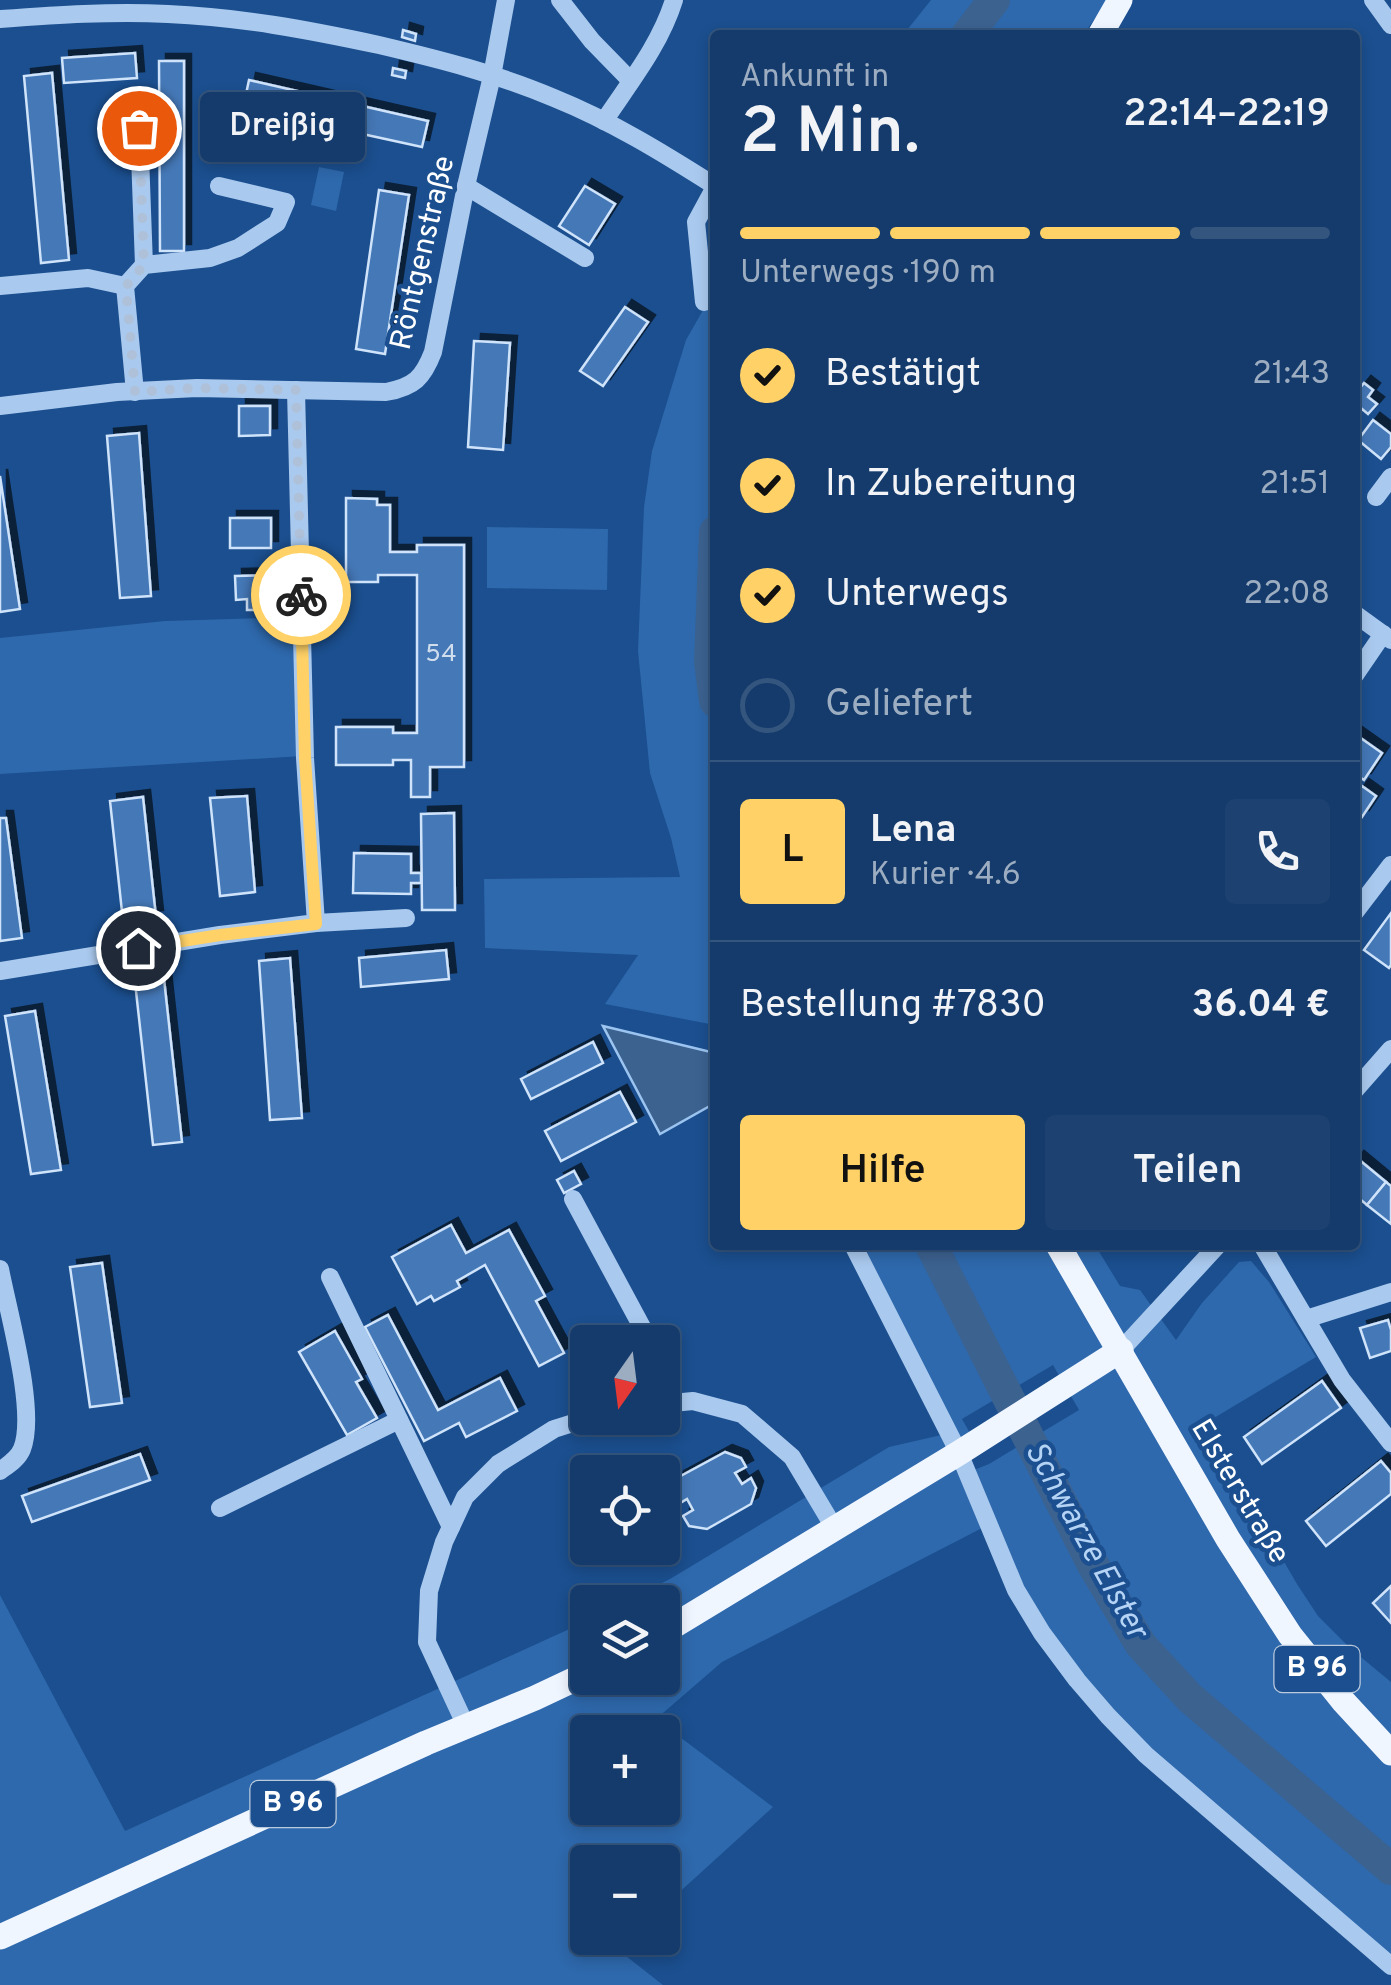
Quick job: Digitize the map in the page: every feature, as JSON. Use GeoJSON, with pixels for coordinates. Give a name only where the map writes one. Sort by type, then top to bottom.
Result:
{"type":"FeatureCollection","features":[{"type":"Feature","properties":{"kind":"main road"},"geometry":{"type":"LineString","coordinates":[[1103,30],[1120,0]]}},
{"type":"Feature","properties":{"kind":"main road","name":"Elsterstraße"},"geometry":{"type":"LineString","coordinates":[[1061,1250],[1211,1510],[1290,1635],[1391,1753]]}},
{"type":"Feature","properties":{"kind":"main road"},"geometry":{"type":"LineString","coordinates":[[680,1623],[1121,1350]]}},
{"type":"Feature","properties":{"kind":"main road","name":"B 96"},"geometry":{"type":"LineString","coordinates":[[0,1937],[570,1681]]}},
{"type":"Feature","properties":{"kind":"street","name":"Röntgenstraße"},"geometry":{"type":"LineString","coordinates":[[0,406],[197,388],[386,392],[414,383],[426,371],[433,352],[506,0]]}},
{"type":"Feature","properties":{"kind":"street"},"geometry":{"type":"LineString","coordinates":[[560,0],[631,81]]}},
{"type":"Feature","properties":{"kind":"street"},"geometry":{"type":"LineString","coordinates":[[604,121],[666,25],[674,0]]}},
{"type":"Feature","properties":{"kind":"street"},"geometry":{"type":"LineString","coordinates":[[1373,0],[1391,25]]}},
{"type":"Feature","properties":{"kind":"street"},"geometry":{"type":"LineString","coordinates":[[0,18],[74,7],[188,7],[406,51],[553,97],[604,121],[710,183]]}},
{"type":"Feature","properties":{"kind":"street"},"geometry":{"type":"LineString","coordinates":[[135,392],[126,286],[144,265],[139,128]]}},
{"type":"Feature","properties":{"kind":"street"},"geometry":{"type":"LineString","coordinates":[[144,265],[210,258],[238,248],[277,223],[286,202],[219,186]]}},
{"type":"Feature","properties":{"kind":"street"},"geometry":{"type":"LineString","coordinates":[[466,186],[585,258]]}},
{"type":"Feature","properties":{"kind":"street"},"geometry":{"type":"LineString","coordinates":[[704,302],[696,222],[710,195]]}},
{"type":"Feature","properties":{"kind":"street"},"geometry":{"type":"LineString","coordinates":[[0,286],[88,278],[126,286]]}},
{"type":"Feature","properties":{"kind":"street"},"geometry":{"type":"LineString","coordinates":[[296,390],[305,758],[316,924]]}},
{"type":"Feature","properties":{"kind":"street"},"geometry":{"type":"LineString","coordinates":[[1376,497],[1391,477]]}},
{"type":"Feature","properties":{"kind":"street"},"geometry":{"type":"LineString","coordinates":[[1360,618],[1387,637],[1360,669]]}},
{"type":"Feature","properties":{"kind":"street"},"geometry":{"type":"LineString","coordinates":[[1360,905],[1391,865]]}},
{"type":"Feature","properties":{"kind":"street"},"geometry":{"type":"LineString","coordinates":[[0,971],[220,935],[406,918]]}},
{"type":"Feature","properties":{"kind":"street"},"geometry":{"type":"LineString","coordinates":[[1360,1084],[1391,1048]]}},
{"type":"Feature","properties":{"kind":"street"},"geometry":{"type":"LineString","coordinates":[[573,1199],[641,1325]]}},
{"type":"Feature","properties":{"kind":"street"},"geometry":{"type":"LineString","coordinates":[[856,1250],[970,1446],[1016,1590],[1042,1634],[1077,1680],[1146,1755],[1391,1966]]}},
{"type":"Feature","properties":{"kind":"street"},"geometry":{"type":"LineString","coordinates":[[1121,1350],[1213,1250]]}},
{"type":"Feature","properties":{"kind":"street"},"geometry":{"type":"LineString","coordinates":[[1265,1250],[1342,1380],[1390,1442]]}},
{"type":"Feature","properties":{"kind":"street"},"geometry":{"type":"LineString","coordinates":[[0,1269],[24,1392],[26,1422],[20,1454],[0,1472]]}},
{"type":"Feature","properties":{"kind":"street"},"geometry":{"type":"LineString","coordinates":[[330,1277],[451,1527]]}},
{"type":"Feature","properties":{"kind":"street"},"geometry":{"type":"LineString","coordinates":[[1306,1319],[1391,1292]]}},
{"type":"Feature","properties":{"kind":"street"},"geometry":{"type":"LineString","coordinates":[[680,1403],[742,1414],[792,1457],[835,1529]]}},
{"type":"Feature","properties":{"kind":"street"},"geometry":{"type":"LineString","coordinates":[[220,1508],[399,1420]]}},
{"type":"Feature","properties":{"kind":"street"},"geometry":{"type":"LineString","coordinates":[[466,1726],[427,1642],[429,1591],[444,1542],[465,1497],[498,1464],[554,1429],[570,1424]]}},
{"type":"Feature","properties":{"kind":"shaded area"},"geometry":{"type":"Polygon","coordinates":[[[931,0],[1108,0],[1087,30],[907,30],[931,0]]]}},
{"type":"Feature","properties":{"kind":"shaded area"},"geometry":{"type":"Polygon","coordinates":[[[319,167],[344,172],[336,211],[311,205],[319,167]]]}},
{"type":"Feature","properties":{"kind":"shaded area"},"geometry":{"type":"Polygon","coordinates":[[[710,298],[710,1024],[605,1004],[638,955],[485,948],[484,879],[680,877],[650,773],[638,651],[644,507],[652,451],[686,340],[710,298]]]}},
{"type":"Feature","properties":{"kind":"shaded area"},"geometry":{"type":"Polygon","coordinates":[[[487,527],[608,529],[607,590],[487,588],[487,527]]]}},
{"type":"Feature","properties":{"kind":"shaded area"},"geometry":{"type":"Polygon","coordinates":[[[302,617],[303,756],[0,774],[0,638],[165,621],[302,617]]]}},
{"type":"Feature","properties":{"kind":"shaded area"},"geometry":{"type":"Polygon","coordinates":[[[603,1026],[710,1052],[710,1106],[660,1134],[603,1026]]]}},
{"type":"Feature","properties":{"kind":"shaded area"},"geometry":{"type":"Polygon","coordinates":[[[856,1250],[1059,1250],[1227,1540],[1391,1757],[1391,1964],[1146,1754],[1043,1633],[969,1472],[1079,1410],[1053,1365],[962,1419],[975,1442],[680,1620],[680,1585],[658,1585],[889,1447],[950,1433],[856,1250]]]}},
{"type":"Feature","properties":{"kind":"shaded area"},"geometry":{"type":"Polygon","coordinates":[[[1064,1250],[1098,1250],[1120,1286],[1140,1290],[1176,1340],[1202,1303],[1239,1262],[1251,1261],[1269,1282],[1316,1357],[1204,1424],[1318,1616],[1391,1682],[1391,1750],[1344,1700],[1064,1250]]]}},
{"type":"Feature","properties":{"kind":"shaded area"},"geometry":{"type":"Polygon","coordinates":[[[958,1455],[986,1526],[722,1662],[661,1715],[570,1715],[570,1825],[680,1825],[680,1737],[773,1807],[680,1892],[680,1845],[570,1845],[570,1955],[625,1955],[663,1985],[0,1985],[0,1941],[570,1686],[570,1695],[680,1695],[680,1627],[958,1455]]]}},
{"type":"Feature","properties":{"kind":"shaded area"},"geometry":{"type":"Polygon","coordinates":[[[0,1595],[125,1831],[570,1629],[570,1677],[0,1935],[0,1595]]]}},
{"type":"Feature","properties":{"kind":"building"},"geometry":{"type":"Polygon","coordinates":[[[403,30],[416,34],[415,41],[402,37],[403,30]]]}},
{"type":"Feature","properties":{"kind":"building"},"geometry":{"type":"Polygon","coordinates":[[[135,53],[137,78],[64,83],[62,58],[135,53]]]}},
{"type":"Feature","properties":{"kind":"building"},"geometry":{"type":"Polygon","coordinates":[[[159,61],[184,61],[184,251],[160,251],[159,61]]]}},
{"type":"Feature","properties":{"kind":"building"},"geometry":{"type":"Polygon","coordinates":[[[393,68],[406,71],[405,78],[392,75],[393,68]]]}},
{"type":"Feature","properties":{"kind":"building"},"geometry":{"type":"Polygon","coordinates":[[[52,73],[69,260],[41,263],[24,76],[52,73]]]}},
{"type":"Feature","properties":{"kind":"building"},"geometry":{"type":"Polygon","coordinates":[[[249,80],[428,121],[422,147],[243,108],[249,80]]]}},
{"type":"Feature","properties":{"kind":"building"},"geometry":{"type":"Polygon","coordinates":[[[585,186],[615,204],[589,245],[559,226],[585,186]]]}},
{"type":"Feature","properties":{"kind":"building"},"geometry":{"type":"Polygon","coordinates":[[[379,190],[409,195],[385,354],[356,349],[379,190]]]}},
{"type":"Feature","properties":{"kind":"building"},"geometry":{"type":"Polygon","coordinates":[[[625,307],[648,322],[603,386],[580,371],[625,307]]]}},
{"type":"Feature","properties":{"kind":"building"},"geometry":{"type":"Polygon","coordinates":[[[474,341],[510,343],[503,450],[468,447],[474,341]]]}},
{"type":"Feature","properties":{"kind":"building"},"geometry":{"type":"Polygon","coordinates":[[[1364,383],[1373,390],[1368,397],[1377,404],[1368,414],[1362,409],[1360,412],[1360,388],[1364,383]]]}},
{"type":"Feature","properties":{"kind":"building"},"geometry":{"type":"Polygon","coordinates":[[[239,406],[270,406],[270,435],[239,436],[239,406]]]}},
{"type":"Feature","properties":{"kind":"building"},"geometry":{"type":"Polygon","coordinates":[[[1373,420],[1391,434],[1391,447],[1381,459],[1360,442],[1373,420]]]}},
{"type":"Feature","properties":{"kind":"building"},"geometry":{"type":"Polygon","coordinates":[[[139,433],[151,596],[120,598],[107,436],[139,433]]]}},
{"type":"Feature","properties":{"kind":"building"},"geometry":{"type":"Polygon","coordinates":[[[0,476],[20,609],[0,612],[0,476]]]}},
{"type":"Feature","properties":{"kind":"building"},"geometry":{"type":"Polygon","coordinates":[[[346,498],[377,499],[377,505],[390,505],[390,552],[417,552],[417,545],[464,545],[464,767],[430,767],[430,797],[411,797],[411,760],[393,760],[393,765],[336,765],[336,727],[393,727],[393,733],[417,733],[417,575],[378,575],[378,582],[346,582],[346,498]]]}},
{"type":"Feature","properties":{"kind":"building"},"geometry":{"type":"Polygon","coordinates":[[[230,518],[271,518],[271,548],[230,548],[230,518]]]}},
{"type":"Feature","properties":{"kind":"building"},"geometry":{"type":"Polygon","coordinates":[[[272,575],[273,610],[247,610],[247,599],[236,600],[235,576],[272,575]]]}},
{"type":"Feature","properties":{"kind":"building"},"geometry":{"type":"Polygon","coordinates":[[[1360,738],[1382,753],[1364,780],[1360,777],[1360,738]]]}},
{"type":"Feature","properties":{"kind":"building"},"geometry":{"type":"Polygon","coordinates":[[[1362,786],[1376,796],[1362,817],[1360,816],[1362,786]]]}},
{"type":"Feature","properties":{"kind":"building"},"geometry":{"type":"Polygon","coordinates":[[[247,796],[255,892],[220,896],[210,798],[247,796]]]}},
{"type":"Feature","properties":{"kind":"building"},"geometry":{"type":"Polygon","coordinates":[[[143,797],[156,917],[123,921],[110,801],[143,797]]]}},
{"type":"Feature","properties":{"kind":"building"},"geometry":{"type":"Polygon","coordinates":[[[454,813],[455,910],[422,910],[421,814],[454,813]]]}},
{"type":"Feature","properties":{"kind":"building"},"geometry":{"type":"Polygon","coordinates":[[[0,818],[6,818],[22,938],[0,941],[0,818]]]}},
{"type":"Feature","properties":{"kind":"building"},"geometry":{"type":"Polygon","coordinates":[[[354,853],[411,854],[411,873],[421,873],[421,883],[411,883],[411,894],[353,893],[354,853]]]}},
{"type":"Feature","properties":{"kind":"building"},"geometry":{"type":"Polygon","coordinates":[[[1391,913],[1391,965],[1389,968],[1364,950],[1391,913]]]}},
{"type":"Feature","properties":{"kind":"building"},"geometry":{"type":"Polygon","coordinates":[[[446,950],[449,979],[361,987],[359,958],[446,950]]]}},
{"type":"Feature","properties":{"kind":"building"},"geometry":{"type":"Polygon","coordinates":[[[290,958],[302,1118],[270,1120],[259,961],[290,958]]]}},
{"type":"Feature","properties":{"kind":"building"},"geometry":{"type":"Polygon","coordinates":[[[164,979],[182,1142],[153,1145],[135,982],[164,979]]]}},
{"type":"Feature","properties":{"kind":"building"},"geometry":{"type":"Polygon","coordinates":[[[35,1011],[61,1170],[31,1174],[5,1016],[35,1011]]]}},
{"type":"Feature","properties":{"kind":"building"},"geometry":{"type":"Polygon","coordinates":[[[593,1042],[603,1063],[531,1099],[521,1079],[593,1042]]]}},
{"type":"Feature","properties":{"kind":"building"},"geometry":{"type":"Polygon","coordinates":[[[620,1092],[636,1122],[561,1161],[545,1131],[620,1092]]]}},
{"type":"Feature","properties":{"kind":"building"},"geometry":{"type":"Polygon","coordinates":[[[1360,1160],[1386,1182],[1367,1205],[1360,1199],[1360,1160]]]}},
{"type":"Feature","properties":{"kind":"building"},"geometry":{"type":"Polygon","coordinates":[[[574,1171],[581,1184],[564,1193],[557,1180],[574,1171]]]}},
{"type":"Feature","properties":{"kind":"building"},"geometry":{"type":"Polygon","coordinates":[[[1386,1182],[1391,1186],[1391,1224],[1367,1205],[1386,1182]]]}},
{"type":"Feature","properties":{"kind":"building"},"geometry":{"type":"Polygon","coordinates":[[[451,1225],[466,1253],[509,1230],[545,1296],[536,1301],[564,1353],[539,1366],[485,1265],[457,1281],[460,1287],[434,1301],[431,1296],[417,1304],[392,1257],[451,1225]]]}},
{"type":"Feature","properties":{"kind":"building"},"geometry":{"type":"Polygon","coordinates":[[[102,1263],[122,1403],[90,1407],[70,1267],[102,1263]]]}},
{"type":"Feature","properties":{"kind":"building"},"geometry":{"type":"Polygon","coordinates":[[[388,1315],[438,1410],[500,1378],[517,1411],[466,1437],[459,1423],[424,1441],[365,1327],[388,1315]]]}},
{"type":"Feature","properties":{"kind":"building"},"geometry":{"type":"Polygon","coordinates":[[[1388,1320],[1391,1351],[1370,1358],[1360,1328],[1388,1320]]]}},
{"type":"Feature","properties":{"kind":"building"},"geometry":{"type":"Polygon","coordinates":[[[335,1331],[362,1379],[356,1382],[377,1418],[347,1435],[299,1352],[335,1331]]]}},
{"type":"Feature","properties":{"kind":"building"},"geometry":{"type":"Polygon","coordinates":[[[1322,1381],[1341,1408],[1262,1464],[1244,1437],[1322,1381]]]}},
{"type":"Feature","properties":{"kind":"building"},"geometry":{"type":"Polygon","coordinates":[[[725,1452],[741,1458],[746,1467],[735,1473],[742,1484],[751,1478],[756,1488],[751,1504],[707,1529],[689,1526],[683,1516],[693,1510],[687,1499],[680,1503],[680,1476],[725,1452]]]}},
{"type":"Feature","properties":{"kind":"building"},"geometry":{"type":"Polygon","coordinates":[[[140,1454],[150,1480],[32,1522],[22,1496],[140,1454]]]}},
{"type":"Feature","properties":{"kind":"building"},"geometry":{"type":"Polygon","coordinates":[[[1381,1461],[1391,1473],[1391,1494],[1326,1546],[1306,1521],[1381,1461]]]}},
{"type":"Feature","properties":{"kind":"building"},"geometry":{"type":"Polygon","coordinates":[[[1391,1586],[1391,1623],[1373,1603],[1391,1586]]]}},
{"type":"Feature","properties":{"kind":"waterway","name":"Schwarze Elster"},"geometry":{"type":"LineString","coordinates":[[971,30],[994,0]]}},
{"type":"Feature","properties":{"kind":"waterway","name":"Schwarze Elster"},"geometry":{"type":"LineString","coordinates":[[934,1250],[1093,1565],[1141,1645],[1190,1698],[1391,1869]]}},
{"type":"Feature","properties":{"kind":"way so far"},"geometry":{"type":"LineString","coordinates":[[139,128],[144,265],[126,286],[135,392],[197,388],[296,390],[301,595]]}},
{"type":"Feature","properties":{"kind":"place","name":"Dreißig"},"geometry":{"type":"Point","coordinates":[139,128]}},
{"type":"Feature","properties":{"kind":"route"},"geometry":{"type":"LineString","coordinates":[[138,948],[316,924],[305,758],[301,595]]}}]}
